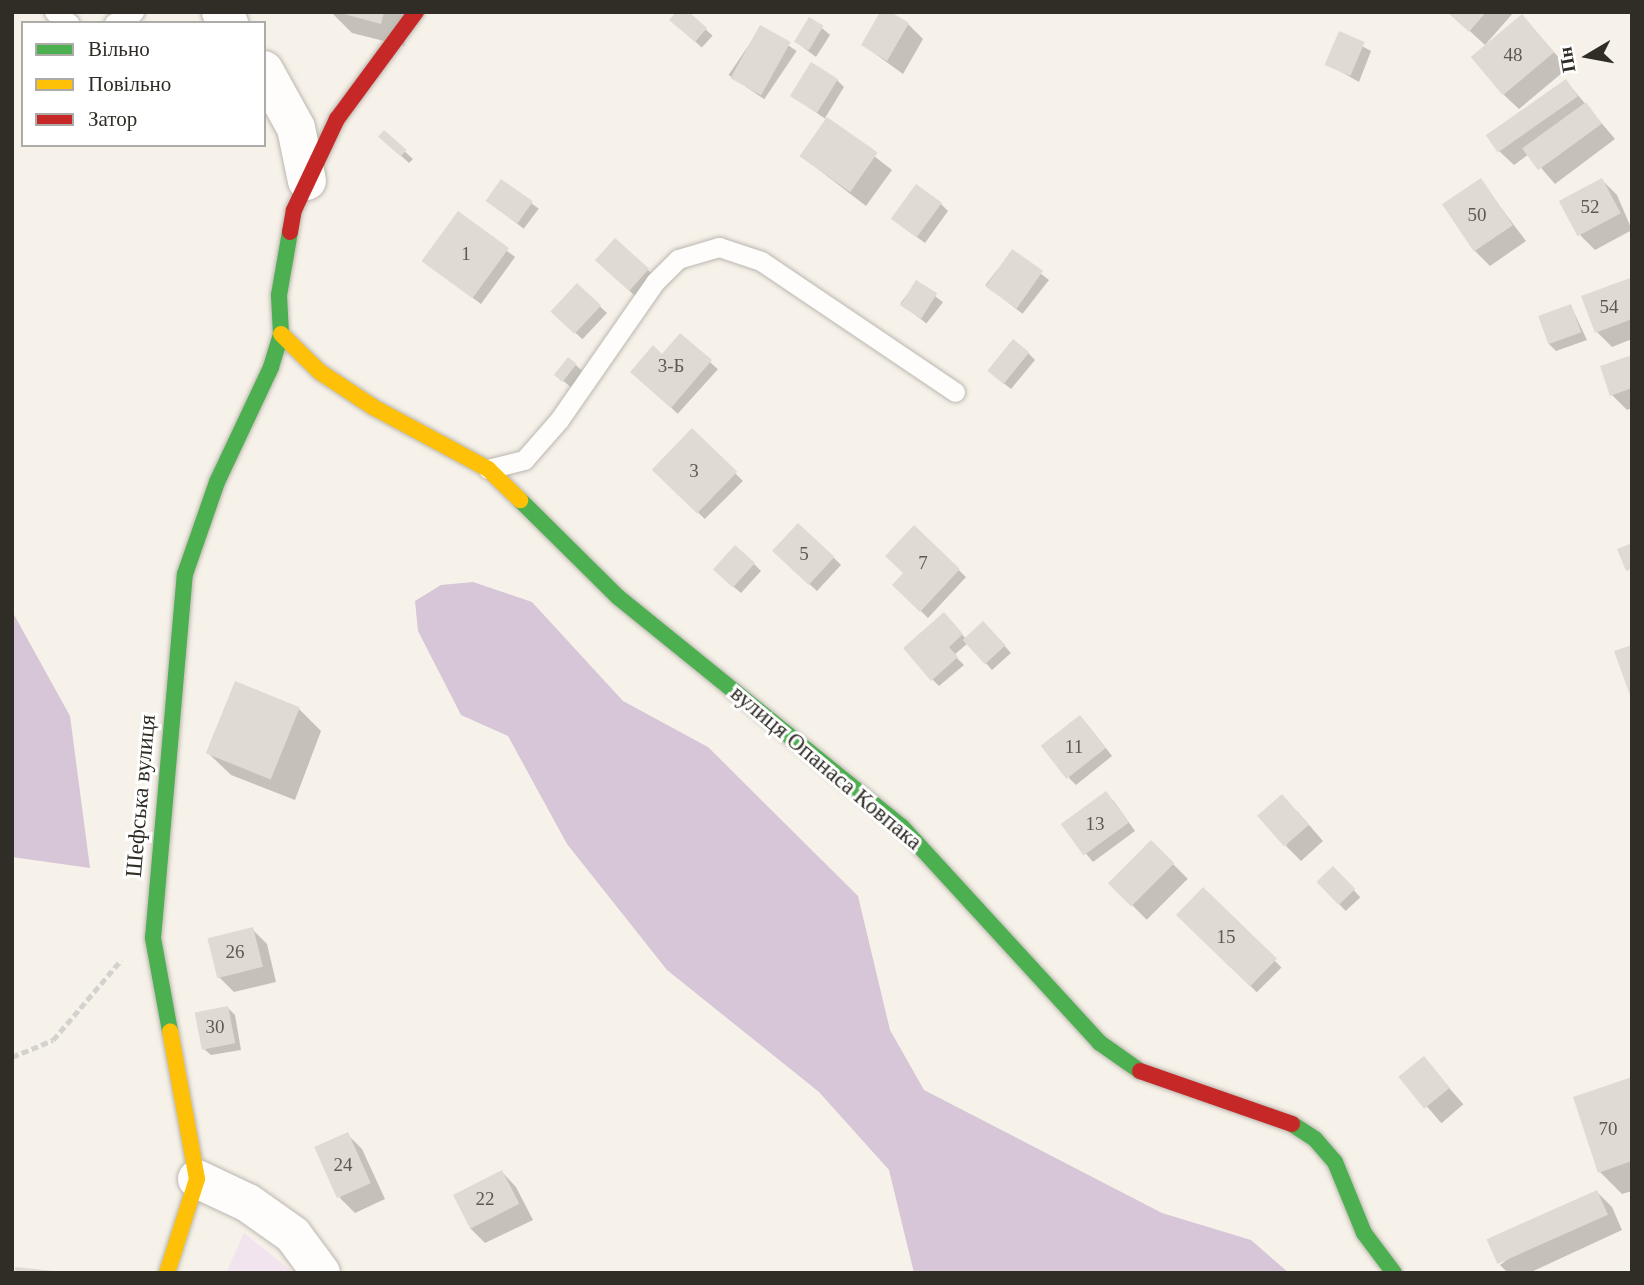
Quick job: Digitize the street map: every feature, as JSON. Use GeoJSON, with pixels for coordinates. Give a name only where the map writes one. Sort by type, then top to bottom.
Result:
{"type":"FeatureCollection","features":[{"type":"Feature","properties":{"kind":"street"},"geometry":{"type":"LineString","coordinates":[[307,181],[337,118],[416,12]]}},
{"type":"Feature","properties":{"kind":"street"},"geometry":{"type":"LineString","coordinates":[[266,74],[296,128],[307,181]]}},
{"type":"Feature","properties":{"kind":"street","name":"Шефська вулиця"},"geometry":{"type":"LineString","coordinates":[[167,1273],[197,1179],[153,938],[185,574],[217,482],[258,399],[281,334],[284,254],[294,210],[307,181]]}},
{"type":"Feature","properties":{"kind":"street","name":"вулиця Опанаса Ковпака"},"geometry":{"type":"LineString","coordinates":[[281,334],[320,372],[373,407],[488,469],[618,597],[902,827],[1100,1043],[1145,1074],[1283,1119],[1315,1139],[1335,1162],[1364,1233],[1394,1273]]}},
{"type":"Feature","properties":{"kind":"street"},"geometry":{"type":"LineString","coordinates":[[197,1179],[248,1203],[293,1235],[321,1273]]}},
{"type":"Feature","properties":{"kind":"lane"},"geometry":{"type":"LineString","coordinates":[[118,21],[134,12]]}},
{"type":"Feature","properties":{"kind":"lane"},"geometry":{"type":"LineString","coordinates":[[488,469],[524,460],[559,420],[655,282],[678,259],[719,247],[761,261],[955,392]]}},
{"type":"Feature","properties":{"kind":"path"},"geometry":{"type":"LineString","coordinates":[[12,1057],[53,1040],[112,967],[153,938]]}},
{"type":"Feature","properties":{"kind":"shaded area"},"geometry":{"type":"Polygon","coordinates":[[[473,582],[532,602],[623,701],[708,747],[858,896],[890,1030],[924,1090],[1162,1213],[1251,1240],[1289,1273],[914,1273],[889,1170],[819,1092],[667,970],[567,844],[508,736],[461,715],[418,631],[415,601],[441,585],[473,582]]]}},
{"type":"Feature","properties":{"kind":"shaded area"},"geometry":{"type":"Polygon","coordinates":[[[12,611],[70,716],[90,868],[12,857],[12,611]]]}},
{"type":"Feature","properties":{"kind":"shaded area"},"geometry":{"type":"Polygon","coordinates":[[[244,1233],[294,1273],[226,1273],[244,1233]]]}},
{"type":"Feature","properties":{"kind":"building"},"geometry":{"type":"Polygon","coordinates":[[[337,12],[384,12],[381,24],[337,12]]]}},
{"type":"Feature","properties":{"kind":"building"},"geometry":{"type":"Polygon","coordinates":[[[676,12],[689,12],[707,28],[695,42],[669,20],[676,12]]]}},
{"type":"Feature","properties":{"kind":"building"},"geometry":{"type":"Polygon","coordinates":[[[880,12],[891,12],[909,23],[887,61],[861,45],[880,12]]]}},
{"type":"Feature","properties":{"kind":"building"},"geometry":{"type":"Polygon","coordinates":[[[1447,12],[1486,12],[1469,32],[1447,12]]]}},
{"type":"Feature","properties":{"kind":"building"},"geometry":{"type":"Polygon","coordinates":[[[1522,14],[1554,52],[1503,95],[1471,57],[1522,14]]]}},
{"type":"Feature","properties":{"kind":"building"},"geometry":{"type":"Polygon","coordinates":[[[809,17],[824,26],[809,51],[794,42],[809,17]]]}},
{"type":"Feature","properties":{"kind":"building"},"geometry":{"type":"Polygon","coordinates":[[[760,25],[791,42],[761,95],[730,78],[760,25]]]}},
{"type":"Feature","properties":{"kind":"building"},"geometry":{"type":"Polygon","coordinates":[[[1339,31],[1365,42],[1350,76],[1325,65],[1339,31]]]}},
{"type":"Feature","properties":{"kind":"building"},"geometry":{"type":"Polygon","coordinates":[[[811,62],[838,79],[817,113],[790,96],[811,62]]]}},
{"type":"Feature","properties":{"kind":"building"},"geometry":{"type":"Polygon","coordinates":[[[1566,79],[1578,96],[1498,152],[1486,135],[1566,79]]]}},
{"type":"Feature","properties":{"kind":"building"},"geometry":{"type":"Polygon","coordinates":[[[1586,102],[1602,124],[1538,170],[1522,148],[1586,102]]]}},
{"type":"Feature","properties":{"kind":"building"},"geometry":{"type":"Polygon","coordinates":[[[827,117],[878,153],[850,192],[799,156],[827,117]]]}},
{"type":"Feature","properties":{"kind":"building"},"geometry":{"type":"Polygon","coordinates":[[[384,130],[407,150],[401,156],[378,137],[384,130]]]}},
{"type":"Feature","properties":{"kind":"building"},"geometry":{"type":"Polygon","coordinates":[[[1481,178],[1513,225],[1474,252],[1442,204],[1481,178]]]}},
{"type":"Feature","properties":{"kind":"building"},"geometry":{"type":"Polygon","coordinates":[[[1602,178],[1621,213],[1578,236],[1559,201],[1602,178]]]}},
{"type":"Feature","properties":{"kind":"building"},"geometry":{"type":"Polygon","coordinates":[[[501,179],[533,201],[517,223],[486,201],[501,179]]]}},
{"type":"Feature","properties":{"kind":"building"},"geometry":{"type":"Polygon","coordinates":[[[916,184],[942,203],[917,238],[891,219],[916,184]]]}},
{"type":"Feature","properties":{"kind":"building"},"geometry":{"type":"Polygon","coordinates":[[[458,211],[509,248],[473,298],[422,261],[458,211]]]}},
{"type":"Feature","properties":{"kind":"building"},"geometry":{"type":"Polygon","coordinates":[[[615,238],[649,269],[629,291],[595,260],[615,238]]]}},
{"type":"Feature","properties":{"kind":"building"},"geometry":{"type":"Polygon","coordinates":[[[1012,249],[1043,271],[1017,308],[986,287],[1012,249]]]}},
{"type":"Feature","properties":{"kind":"building"},"geometry":{"type":"Polygon","coordinates":[[[1630,278],[1632,319],[1595,333],[1581,296],[1630,278]]]}},
{"type":"Feature","properties":{"kind":"building"},"geometry":{"type":"Polygon","coordinates":[[[916,280],[937,293],[921,319],[900,305],[916,280]]]}},
{"type":"Feature","properties":{"kind":"building"},"geometry":{"type":"Polygon","coordinates":[[[577,283],[601,306],[575,334],[550,312],[577,283]]]}},
{"type":"Feature","properties":{"kind":"building"},"geometry":{"type":"Polygon","coordinates":[[[1571,304],[1581,332],[1548,344],[1538,316],[1571,304]]]}},
{"type":"Feature","properties":{"kind":"building"},"geometry":{"type":"Polygon","coordinates":[[[680,333],[712,360],[671,408],[630,372],[653,345],[662,354],[680,333]]]}},
{"type":"Feature","properties":{"kind":"building"},"geometry":{"type":"Polygon","coordinates":[[[1013,339],[1029,352],[1004,384],[987,371],[1013,339]]]}},
{"type":"Feature","properties":{"kind":"building"},"geometry":{"type":"Polygon","coordinates":[[[1632,355],[1632,388],[1610,396],[1600,366],[1632,355]]]}},
{"type":"Feature","properties":{"kind":"building"},"geometry":{"type":"Polygon","coordinates":[[[568,357],[577,364],[563,382],[554,375],[568,357]]]}},
{"type":"Feature","properties":{"kind":"building"},"geometry":{"type":"Polygon","coordinates":[[[692,428],[737,472],[697,513],[652,470],[692,428]]]}},
{"type":"Feature","properties":{"kind":"building"},"geometry":{"type":"Polygon","coordinates":[[[798,523],[835,557],[809,585],[772,551],[798,523]]]}},
{"type":"Feature","properties":{"kind":"building"},"geometry":{"type":"Polygon","coordinates":[[[914,525],[960,569],[920,612],[892,585],[903,573],[885,556],[914,525]]]}},
{"type":"Feature","properties":{"kind":"building"},"geometry":{"type":"Polygon","coordinates":[[[1632,543],[1632,569],[1626,571],[1617,549],[1632,543]]]}},
{"type":"Feature","properties":{"kind":"building"},"geometry":{"type":"Polygon","coordinates":[[[735,545],[755,563],[733,588],[713,570],[735,545]]]}},
{"type":"Feature","properties":{"kind":"building"},"geometry":{"type":"Polygon","coordinates":[[[944,612],[963,634],[949,647],[958,657],[931,681],[903,648],[944,612]]]}},
{"type":"Feature","properties":{"kind":"building"},"geometry":{"type":"Polygon","coordinates":[[[983,621],[1006,645],[985,664],[963,640],[983,621]]]}},
{"type":"Feature","properties":{"kind":"building"},"geometry":{"type":"Polygon","coordinates":[[[1632,645],[1632,698],[1631,698],[1614,651],[1632,645]]]}},
{"type":"Feature","properties":{"kind":"building"},"geometry":{"type":"Polygon","coordinates":[[[235,681],[300,707],[271,780],[206,753],[235,681]]]}},
{"type":"Feature","properties":{"kind":"building"},"geometry":{"type":"Polygon","coordinates":[[[1080,715],[1106,748],[1066,779],[1041,746],[1080,715]]]}},
{"type":"Feature","properties":{"kind":"building"},"geometry":{"type":"Polygon","coordinates":[[[1106,791],[1129,823],[1084,855],[1061,824],[1106,791]]]}},
{"type":"Feature","properties":{"kind":"building"},"geometry":{"type":"Polygon","coordinates":[[[1282,794],[1309,825],[1284,847],[1257,816],[1282,794]]]}},
{"type":"Feature","properties":{"kind":"building"},"geometry":{"type":"Polygon","coordinates":[[[1151,840],[1174,863],[1131,906],[1108,883],[1151,840]]]}},
{"type":"Feature","properties":{"kind":"building"},"geometry":{"type":"Polygon","coordinates":[[[1333,866],[1355,889],[1339,905],[1316,882],[1333,866]]]}},
{"type":"Feature","properties":{"kind":"building"},"geometry":{"type":"Polygon","coordinates":[[[1203,887],[1277,959],[1250,987],[1176,915],[1203,887]]]}},
{"type":"Feature","properties":{"kind":"building"},"geometry":{"type":"Polygon","coordinates":[[[253,927],[263,967],[217,978],[207,938],[253,927]]]}},
{"type":"Feature","properties":{"kind":"building"},"geometry":{"type":"Polygon","coordinates":[[[228,1006],[235,1043],[202,1050],[195,1012],[228,1006]]]}},
{"type":"Feature","properties":{"kind":"building"},"geometry":{"type":"Polygon","coordinates":[[[1424,1056],[1450,1088],[1424,1109],[1398,1077],[1424,1056]]]}},
{"type":"Feature","properties":{"kind":"building"},"geometry":{"type":"Polygon","coordinates":[[[1632,1077],[1632,1161],[1598,1173],[1573,1097],[1632,1077]]]}},
{"type":"Feature","properties":{"kind":"building"},"geometry":{"type":"Polygon","coordinates":[[[348,1132],[371,1183],[337,1198],[314,1147],[348,1132]]]}},
{"type":"Feature","properties":{"kind":"building"},"geometry":{"type":"Polygon","coordinates":[[[502,1170],[519,1204],[470,1229],[453,1195],[502,1170]]]}},
{"type":"Feature","properties":{"kind":"building"},"geometry":{"type":"Polygon","coordinates":[[[1597,1190],[1608,1215],[1497,1264],[1486,1239],[1597,1190]]]}},
{"type":"Feature","properties":{"kind":"building"},"geometry":{"type":"Polygon","coordinates":[[[15,1267],[55,1271],[55,1273],[15,1273],[15,1267]]]}},
{"type":"Feature","properties":{"kind":"traffic: fast"},"geometry":{"type":"LineString","coordinates":[[170,1031],[153,938],[185,574],[217,482],[271,367],[281,334],[279,295],[290,232]]}},
{"type":"Feature","properties":{"kind":"traffic: fast"},"geometry":{"type":"LineString","coordinates":[[520,500],[618,597],[902,827],[1100,1043],[1140,1071]]}},
{"type":"Feature","properties":{"kind":"traffic: fast"},"geometry":{"type":"LineString","coordinates":[[1292,1124],[1315,1139],[1335,1162],[1364,1233],[1394,1273]]}},
{"type":"Feature","properties":{"kind":"traffic: slow"},"geometry":{"type":"LineString","coordinates":[[281,334],[320,372],[373,407],[488,469],[520,500]]}},
{"type":"Feature","properties":{"kind":"traffic: slow"},"geometry":{"type":"LineString","coordinates":[[167,1273],[197,1179],[170,1031]]}},
{"type":"Feature","properties":{"kind":"traffic: jam"},"geometry":{"type":"LineString","coordinates":[[290,232],[294,210],[337,119],[416,12]]}},
{"type":"Feature","properties":{"kind":"traffic: jam"},"geometry":{"type":"LineString","coordinates":[[1140,1071],[1292,1124]]}}]}
